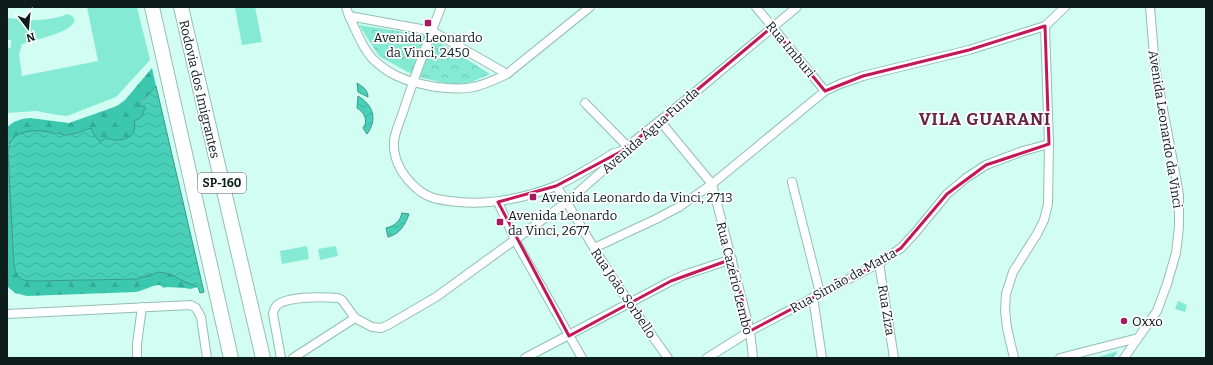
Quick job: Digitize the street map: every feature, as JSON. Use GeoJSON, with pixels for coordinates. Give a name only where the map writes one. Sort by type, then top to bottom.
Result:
{"type":"FeatureCollection","features":[{"type":"Feature","properties":{"kind":"highway","name":"SP-160"},"geometry":{"type":"LineString","coordinates":[[152,7],[231,358]]}},
{"type":"Feature","properties":{"kind":"highway","name":"Rodovia dos Imigrantes"},"geometry":{"type":"LineString","coordinates":[[182,7],[263,358]]}},
{"type":"Feature","properties":{"kind":"street"},"geometry":{"type":"LineString","coordinates":[[346,7],[362,42],[374,61],[392,74],[412,83],[452,89],[471,88],[486,84],[507,74],[590,7]]}},
{"type":"Feature","properties":{"kind":"street"},"geometry":{"type":"LineString","coordinates":[[441,7],[412,83],[394,140],[399,168],[416,189],[428,196],[440,200],[470,203],[498,202],[556,186],[625,148],[585,104]]}},
{"type":"Feature","properties":{"kind":"street","name":"Rua Imburi"},"geometry":{"type":"LineString","coordinates":[[756,7],[825,91]]}},
{"type":"Feature","properties":{"kind":"street","name":"Avenida Água Funda"},"geometry":{"type":"LineString","coordinates":[[355,318],[372,327],[380,328],[388,326],[436,296],[567,202],[616,159],[625,148],[660,121],[797,7]]}},
{"type":"Feature","properties":{"kind":"street"},"geometry":{"type":"LineString","coordinates":[[594,248],[679,207],[712,184],[825,91],[863,76],[969,50],[1044,26],[1065,7]]}},
{"type":"Feature","properties":{"kind":"street","name":"Avenida Leonardo da Vinci"},"geometry":{"type":"LineString","coordinates":[[1124,358],[1157,311],[1176,252],[1179,227],[1179,195],[1155,67],[1150,7]]}},
{"type":"Feature","properties":{"kind":"street"},"geometry":{"type":"LineString","coordinates":[[349,16],[432,31],[507,74]]}},
{"type":"Feature","properties":{"kind":"street"},"geometry":{"type":"LineString","coordinates":[[1014,358],[1005,316],[1006,294],[1013,272],[1044,220],[1048,204],[1049,144],[1044,26]]}},
{"type":"Feature","properties":{"kind":"street","name":"Rua Cazério Lembo"},"geometry":{"type":"LineString","coordinates":[[660,121],[712,184],[750,331],[753,358]]}},
{"type":"Feature","properties":{"kind":"street","name":"Rua Simão da Matta"},"geometry":{"type":"LineString","coordinates":[[707,358],[750,331],[879,263],[901,248],[947,194],[966,178],[986,165],[1000,158],[1049,144]]}},
{"type":"Feature","properties":{"kind":"street"},"geometry":{"type":"LineString","coordinates":[[792,182],[817,295],[822,358]]}},
{"type":"Feature","properties":{"kind":"street","name":"Rua João Sorbello"},"geometry":{"type":"LineString","coordinates":[[556,186],[629,303],[668,358]]}},
{"type":"Feature","properties":{"kind":"street"},"geometry":{"type":"LineString","coordinates":[[498,202],[515,240],[582,358]]}},
{"type":"Feature","properties":{"kind":"street"},"geometry":{"type":"LineString","coordinates":[[525,358],[678,278],[732,259]]}},
{"type":"Feature","properties":{"kind":"street","name":"Rua Ziza"},"geometry":{"type":"LineString","coordinates":[[879,263],[894,358]]}},
{"type":"Feature","properties":{"kind":"street"},"geometry":{"type":"LineString","coordinates":[[281,358],[273,314],[275,307],[279,304],[294,299],[338,298],[342,300],[355,318],[293,358]]}},
{"type":"Feature","properties":{"kind":"street"},"geometry":{"type":"LineString","coordinates":[[7,314],[191,305],[196,308],[201,317],[207,358]]}},
{"type":"Feature","properties":{"kind":"street"},"geometry":{"type":"LineString","coordinates":[[137,358],[136,344],[142,307]]}},
{"type":"Feature","properties":{"kind":"street"},"geometry":{"type":"LineString","coordinates":[[1060,358],[1138,338]]}},
{"type":"Feature","properties":{"kind":"highlighted area"},"geometry":{"type":"Polygon","coordinates":[[[1045,26],[1049,144],[986,165],[947,194],[901,248],[879,263],[750,331],[732,259],[671,281],[569,336],[498,202],[556,186],[622,151],[772,27],[825,91],[863,76],[969,50],[1045,26]]]}},
{"type":"Feature","properties":{"kind":"green space"},"geometry":{"type":"Polygon","coordinates":[[[87,7],[137,7],[150,60],[116,97],[67,116],[36,111],[7,113],[7,49],[11,47],[11,40],[7,40],[7,18],[42,20],[68,14],[75,20],[67,29],[22,44],[19,54],[22,76],[98,61],[87,7]]]}},
{"type":"Feature","properties":{"kind":"green space"},"geometry":{"type":"Polygon","coordinates":[[[235,7],[255,7],[262,42],[242,45],[235,7]]]}},
{"type":"Feature","properties":{"kind":"green space"},"geometry":{"type":"Polygon","coordinates":[[[359,25],[430,36],[490,74],[460,87],[415,76],[379,56],[359,25]]]}},
{"type":"Feature","properties":{"kind":"green space"},"geometry":{"type":"Polygon","coordinates":[[[152,68],[156,86],[140,103],[141,106],[145,107],[146,109],[143,111],[141,118],[134,121],[134,132],[131,136],[122,140],[106,138],[100,142],[96,139],[91,128],[73,134],[64,135],[54,132],[26,132],[8,145],[14,266],[36,281],[137,279],[159,272],[170,274],[198,287],[190,289],[164,288],[160,285],[135,292],[27,296],[15,293],[7,286],[7,127],[14,122],[30,118],[69,123],[117,106],[125,100],[152,68]]]}},
{"type":"Feature","properties":{"kind":"green space"},"geometry":{"type":"Polygon","coordinates":[[[307,246],[309,259],[282,264],[280,251],[307,246]]]}},
{"type":"Feature","properties":{"kind":"green space"},"geometry":{"type":"Polygon","coordinates":[[[336,246],[338,256],[320,260],[318,249],[336,246]]]}},
{"type":"Feature","properties":{"kind":"green space"},"geometry":{"type":"Polygon","coordinates":[[[1178,301],[1187,305],[1185,312],[1175,309],[1178,301]]]}},
{"type":"Feature","properties":{"kind":"green space"},"geometry":{"type":"Polygon","coordinates":[[[1118,351],[1113,358],[1095,358],[1118,351]]]}},
{"type":"Feature","properties":{"kind":"water"},"geometry":{"type":"Polygon","coordinates":[[[357,83],[363,87],[368,97],[358,92],[357,83]]]}},
{"type":"Feature","properties":{"kind":"water"},"geometry":{"type":"Polygon","coordinates":[[[156,86],[204,292],[200,293],[198,287],[170,274],[159,272],[137,279],[28,281],[21,279],[15,271],[14,266],[8,152],[9,144],[13,138],[18,134],[25,132],[40,131],[68,135],[91,128],[94,135],[100,142],[106,138],[122,140],[131,136],[134,132],[134,121],[141,118],[143,111],[146,109],[140,104],[156,86]]]}},
{"type":"Feature","properties":{"kind":"water"},"geometry":{"type":"Polygon","coordinates":[[[358,96],[367,104],[372,113],[372,123],[367,134],[363,128],[366,122],[365,117],[357,108],[358,96]]]}},
{"type":"Feature","properties":{"kind":"water"},"geometry":{"type":"Polygon","coordinates":[[[402,213],[409,214],[406,222],[396,234],[388,237],[386,228],[397,223],[402,213]]]}},
{"type":"Feature","properties":{"kind":"place","name":"Avenida Leonardo da Vinci, 2450"},"geometry":{"type":"Point","coordinates":[428,23]}},
{"type":"Feature","properties":{"kind":"place","name":"Avenida Leonardo da Vinci, 2713"},"geometry":{"type":"Point","coordinates":[533,197]}},
{"type":"Feature","properties":{"kind":"place","name":"Avenida Leonardo da Vinci, 2677"},"geometry":{"type":"Point","coordinates":[500,222]}},
{"type":"Feature","properties":{"kind":"place","name":"Oxxo"},"geometry":{"type":"Point","coordinates":[1124,321]}},
{"type":"Feature","properties":{"kind":"district","name":"VILA GUARANI"},"geometry":{"type":"Point","coordinates":[985,119]}}]}
